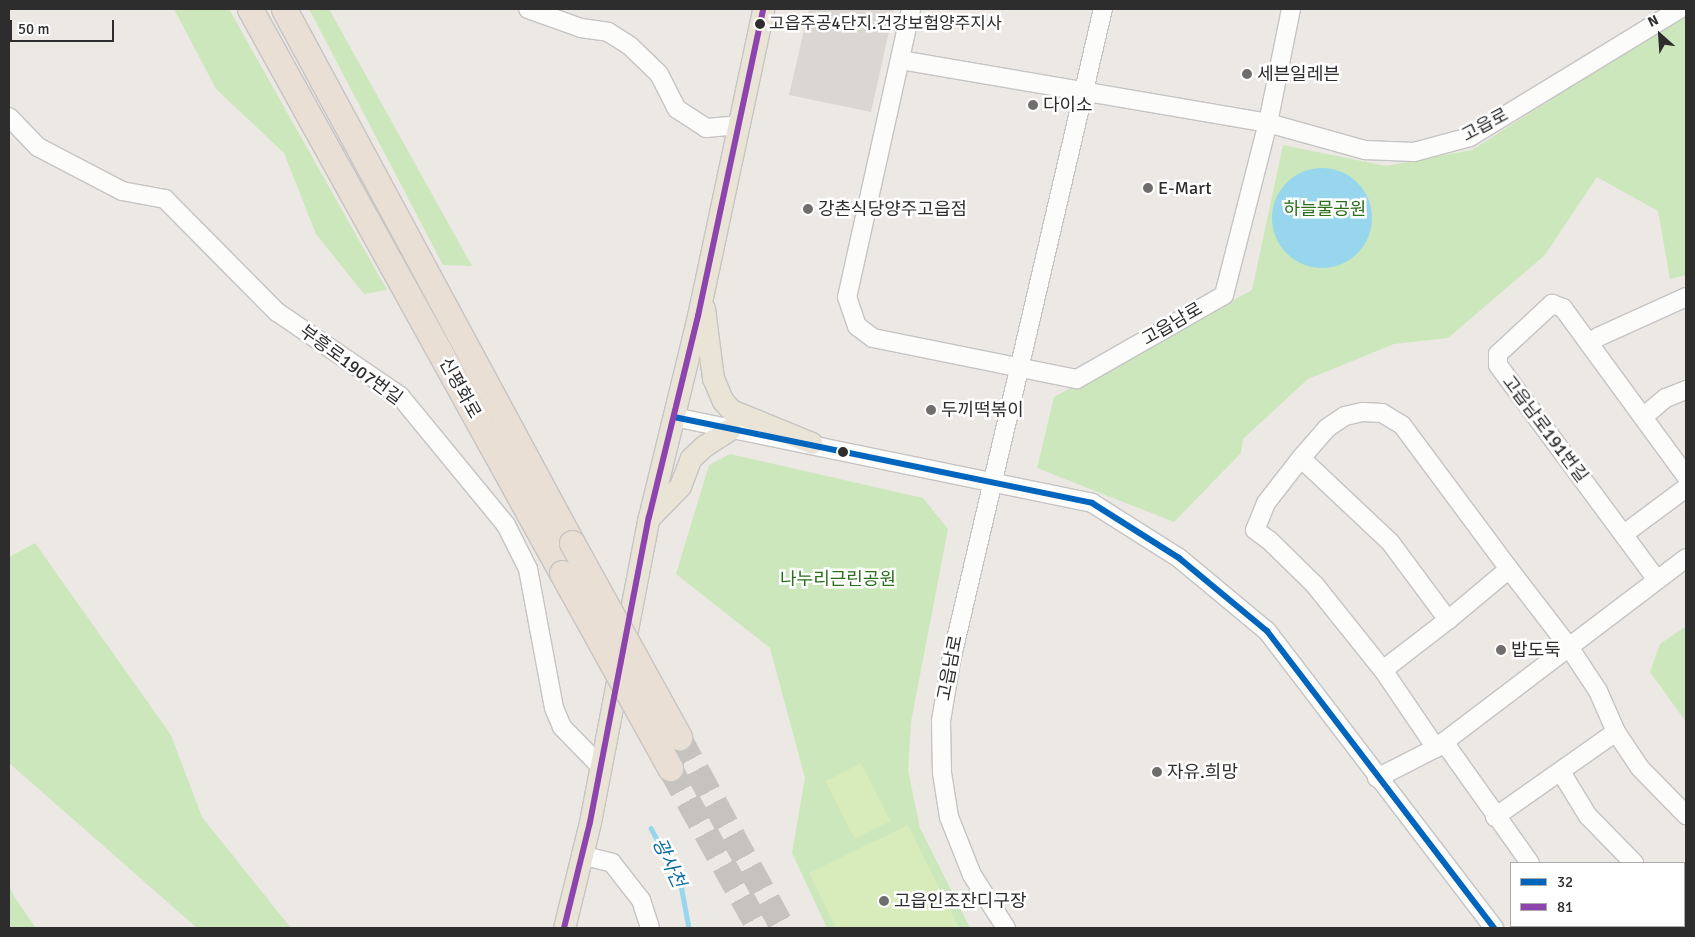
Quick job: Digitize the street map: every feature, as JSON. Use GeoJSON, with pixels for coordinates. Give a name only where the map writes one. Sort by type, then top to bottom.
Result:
{"type":"FeatureCollection","features":[{"type":"Feature","properties":{"kind":"highway","name":"신평화로"},"geometry":{"type":"LineString","coordinates":[[250,9],[670,768]]}},
{"type":"Feature","properties":{"kind":"highway","name":"신평화로"},"geometry":{"type":"LineString","coordinates":[[284,9],[572,543],[679,737]]}},
{"type":"Feature","properties":{"kind":"main road"},"geometry":{"type":"LineString","coordinates":[[564,928],[600,766],[649,517],[702,298],[763,9]]}},
{"type":"Feature","properties":{"kind":"main road"},"geometry":{"type":"LineString","coordinates":[[702,298],[712,356],[712,378],[723,401],[731,410],[812,443]]}},
{"type":"Feature","properties":{"kind":"main road"},"geometry":{"type":"LineString","coordinates":[[649,517],[680,486],[691,458],[704,446],[730,429]]}},
{"type":"Feature","properties":{"kind":"street"},"geometry":{"type":"LineString","coordinates":[[528,9],[581,28],[608,32],[630,46],[659,74],[677,108],[706,128],[739,124]]}},
{"type":"Feature","properties":{"kind":"street","name":"고읍남로"},"geometry":{"type":"LineString","coordinates":[[911,9],[847,297],[857,326],[873,338],[1077,379],[1224,295],[1268,123],[1291,9]]}},
{"type":"Feature","properties":{"kind":"street","name":"고읍남로"},"geometry":{"type":"LineString","coordinates":[[1006,928],[964,858],[944,795],[940,750],[940,721],[951,661],[992,481],[1020,369],[1103,9]]}},
{"type":"Feature","properties":{"kind":"street","name":"고읍로"},"geometry":{"type":"LineString","coordinates":[[1268,123],[1365,150],[1414,152],[1470,137],[1680,9]]}},
{"type":"Feature","properties":{"kind":"street"},"geometry":{"type":"LineString","coordinates":[[900,60],[1085,89],[1268,123]]}},
{"type":"Feature","properties":{"kind":"street","name":"부흥로1907번길"},"geometry":{"type":"LineString","coordinates":[[9,117],[38,147],[54,156],[122,191],[165,199],[277,312],[400,396],[506,525],[528,569],[554,708],[562,727],[600,766]]}},
{"type":"Feature","properties":{"kind":"street"},"geometry":{"type":"LineString","coordinates":[[1590,345],[1598,337],[1686,297]]}},
{"type":"Feature","properties":{"kind":"street","name":"고읍남로191번길"},"geometry":{"type":"LineString","coordinates":[[1658,580],[1498,364],[1498,354],[1552,304],[1563,308],[1686,476]]}},
{"type":"Feature","properties":{"kind":"street"},"geometry":{"type":"LineString","coordinates":[[1643,417],[1666,398],[1686,390]]}},
{"type":"Feature","properties":{"kind":"street"},"geometry":{"type":"LineString","coordinates":[[1529,862],[1383,670],[1314,584],[1269,540],[1255,530],[1266,502],[1282,478],[1327,428],[1345,416],[1363,412],[1382,413],[1402,425],[1569,646],[1598,691],[1616,732],[1640,768],[1686,815]]}},
{"type":"Feature","properties":{"kind":"street"},"geometry":{"type":"LineString","coordinates":[[674,417],[812,443],[1092,503],[1179,558],[1267,631],[1377,778],[1494,928]]}},
{"type":"Feature","properties":{"kind":"street"},"geometry":{"type":"LineString","coordinates":[[1302,458],[1390,542],[1448,620]]}},
{"type":"Feature","properties":{"kind":"street"},"geometry":{"type":"LineString","coordinates":[[1624,534],[1686,488]]}},
{"type":"Feature","properties":{"kind":"street"},"geometry":{"type":"LineString","coordinates":[[1377,778],[1440,745],[1686,558]]}},
{"type":"Feature","properties":{"kind":"street"},"geometry":{"type":"LineString","coordinates":[[1383,670],[1448,620],[1509,569]]}},
{"type":"Feature","properties":{"kind":"street"},"geometry":{"type":"LineString","coordinates":[[1494,817],[1616,732]]}},
{"type":"Feature","properties":{"kind":"street"},"geometry":{"type":"LineString","coordinates":[[1561,772],[1588,816],[1633,862]]}},
{"type":"Feature","properties":{"kind":"street"},"geometry":{"type":"LineString","coordinates":[[581,855],[612,863],[641,900],[650,928]]}},
{"type":"Feature","properties":{"kind":"green space"},"geometry":{"type":"Polygon","coordinates":[[[174,9],[229,9],[387,290],[364,294],[316,234],[284,153],[216,89],[174,9]]]}},
{"type":"Feature","properties":{"kind":"green space"},"geometry":{"type":"Polygon","coordinates":[[[309,9],[329,9],[472,266],[443,265],[309,9]]]}},
{"type":"Feature","properties":{"kind":"green space","name":"하늘물공원"},"geometry":{"type":"Polygon","coordinates":[[[1686,13],[1686,275],[1670,279],[1658,211],[1597,177],[1545,255],[1448,338],[1394,344],[1308,379],[1243,439],[1241,453],[1174,522],[1037,468],[1054,397],[1252,290],[1283,145],[1386,166],[1472,150],[1686,13]]]}},
{"type":"Feature","properties":{"kind":"green space","name":"나누리근린공원"},"geometry":{"type":"Polygon","coordinates":[[[730,454],[923,498],[948,529],[911,722],[908,770],[920,828],[970,928],[827,928],[792,853],[805,778],[770,648],[676,574],[709,465],[730,454]]]}},
{"type":"Feature","properties":{"kind":"green space"},"geometry":{"type":"Polygon","coordinates":[[[35,543],[171,735],[202,817],[291,928],[197,928],[9,763],[9,557],[35,543]]]}},
{"type":"Feature","properties":{"kind":"green space"},"geometry":{"type":"Polygon","coordinates":[[[1686,626],[1686,722],[1650,672],[1660,644],[1686,626]]]}},
{"type":"Feature","properties":{"kind":"green space"},"geometry":{"type":"Polygon","coordinates":[[[861,763],[891,821],[855,839],[825,781],[861,763]]]}},
{"type":"Feature","properties":{"kind":"green space","name":"고읍인조잔디구장"},"geometry":{"type":"Polygon","coordinates":[[[908,825],[959,928],[836,928],[809,873],[908,825]]]}},
{"type":"Feature","properties":{"kind":"green space"},"geometry":{"type":"Polygon","coordinates":[[[9,886],[15,898],[36,928],[9,928],[9,886]]]}},
{"type":"Feature","properties":{"kind":"shaded area"},"geometry":{"type":"Polygon","coordinates":[[[809,9],[894,9],[871,112],[789,95],[809,9]]]}},
{"type":"Feature","properties":{"kind":"water"},"geometry":{"type":"Polygon","coordinates":[[[1322,168],[1341,172],[1357,183],[1368,199],[1372,218],[1368,237],[1357,253],[1341,264],[1322,268],[1303,264],[1287,253],[1276,237],[1272,218],[1276,199],[1287,183],[1303,172],[1322,168]]]}},
{"type":"Feature","properties":{"kind":"waterway","name":"광사천"},"geometry":{"type":"LineString","coordinates":[[651,828],[681,885],[689,928]]}},
{"type":"Feature","properties":{"kind":"tunnel"},"geometry":{"type":"LineString","coordinates":[[679,737],[783,928]]}},
{"type":"Feature","properties":{"kind":"tunnel"},"geometry":{"type":"LineString","coordinates":[[670,768],[759,928]]}},
{"type":"Feature","properties":{"kind":"transit line","name":"81"},"geometry":{"type":"LineString","coordinates":[[564,928],[590,822],[649,517],[698,316],[763,9]]}},
{"type":"Feature","properties":{"kind":"transit line","name":"32"},"geometry":{"type":"LineString","coordinates":[[674,417],[1092,503],[1179,558],[1267,631],[1494,928]]}},
{"type":"Feature","properties":{"kind":"place","name":"고읍주공4단지.건강보험양주지사"},"geometry":{"type":"Point","coordinates":[760,24]}},
{"type":"Feature","properties":{"kind":"place","name":"세븐일레븐"},"geometry":{"type":"Point","coordinates":[1247,74]}},
{"type":"Feature","properties":{"kind":"place","name":"다이소"},"geometry":{"type":"Point","coordinates":[1033,105]}},
{"type":"Feature","properties":{"kind":"place","name":"E-Mart"},"geometry":{"type":"Point","coordinates":[1148,188]}},
{"type":"Feature","properties":{"kind":"place","name":"강촌식당양주고읍점"},"geometry":{"type":"Point","coordinates":[808,209]}},
{"type":"Feature","properties":{"kind":"place","name":"두끼떡볶이"},"geometry":{"type":"Point","coordinates":[931,410]}},
{"type":"Feature","properties":{"kind":"place","name":"밥도둑"},"geometry":{"type":"Point","coordinates":[1501,650]}},
{"type":"Feature","properties":{"kind":"place","name":"자유.희망"},"geometry":{"type":"Point","coordinates":[1157,772]}},
{"type":"Feature","properties":{"kind":"place","name":"고읍인조잔디구장"},"geometry":{"type":"Point","coordinates":[884,901]}}]}
